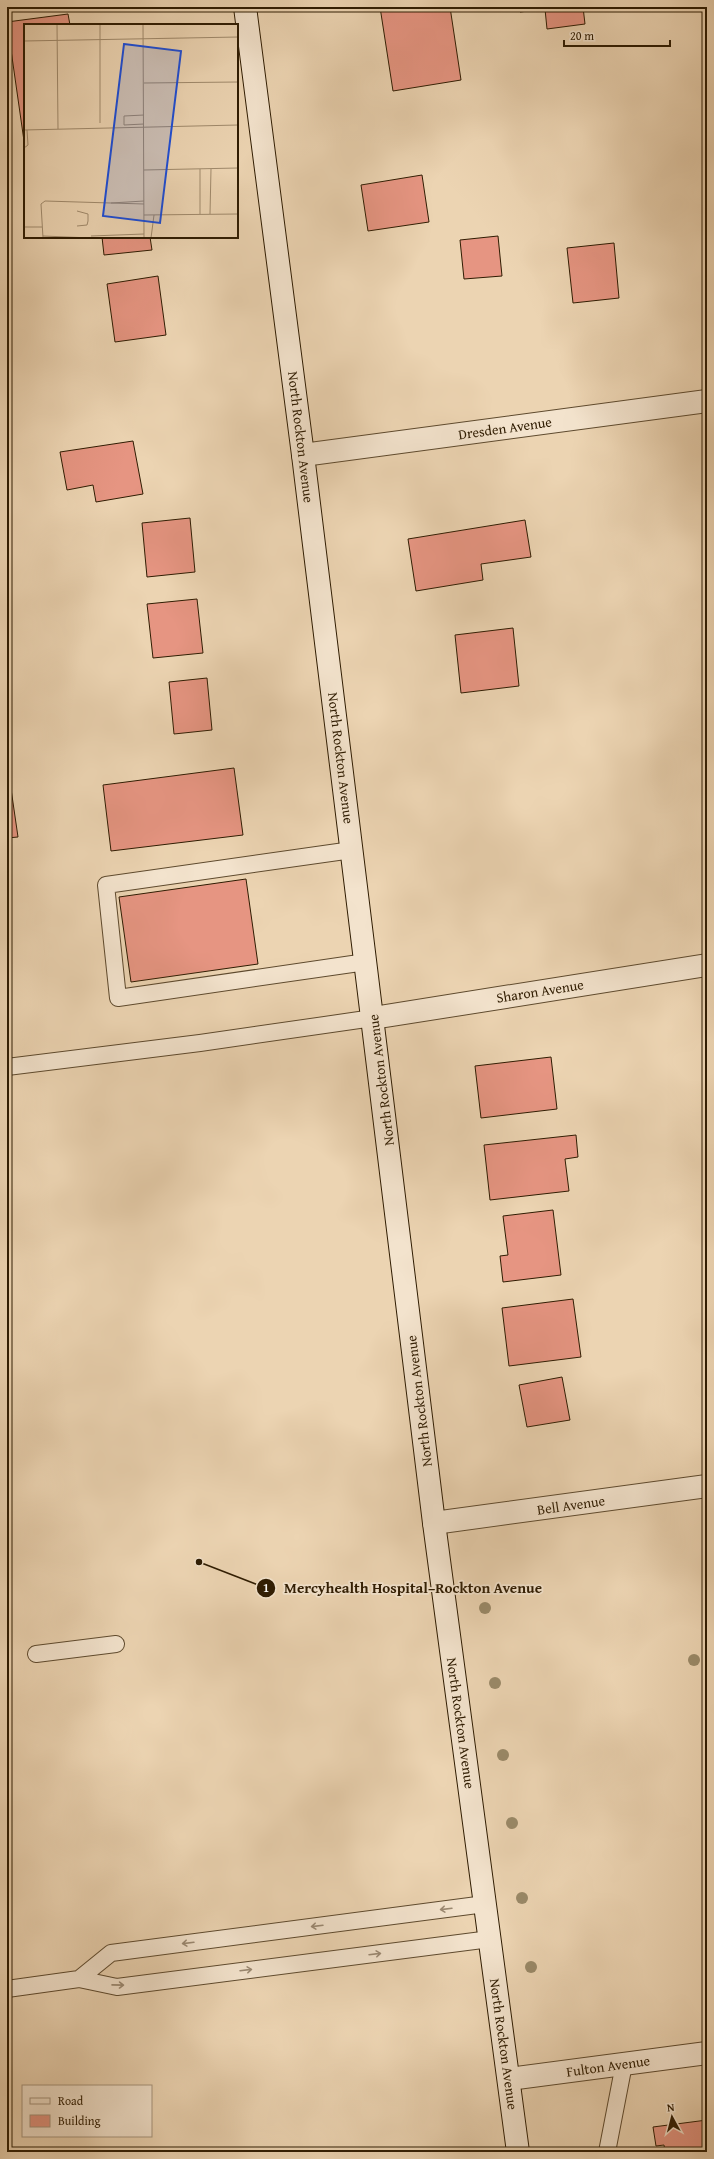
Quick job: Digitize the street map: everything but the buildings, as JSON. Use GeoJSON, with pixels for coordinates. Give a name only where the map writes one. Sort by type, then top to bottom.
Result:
{"type":"FeatureCollection","features":[{"type":"Feature","properties":{"kind":"main road","name":"North Rockton Avenue"},"geometry":{"type":"LineString","coordinates":[[245,7],[304,455],[434,1523],[518,2152]]}},
{"type":"Feature","properties":{"kind":"main road","name":"Dresden Avenue"},"geometry":{"type":"LineString","coordinates":[[304,455],[707,402]]}},
{"type":"Feature","properties":{"kind":"main road","name":"Sharon Avenue"},"geometry":{"type":"LineString","coordinates":[[373,1018],[707,965]]}},
{"type":"Feature","properties":{"kind":"main road","name":"Bell Avenue"},"geometry":{"type":"LineString","coordinates":[[434,1523],[707,1486]]}},
{"type":"Feature","properties":{"kind":"main road","name":"Fulton Avenue"},"geometry":{"type":"LineString","coordinates":[[509,2079],[707,2053]]}},
{"type":"Feature","properties":{"kind":"lane"},"geometry":{"type":"LineString","coordinates":[[352,850],[106,885],[118,998],[366,962]]}},
{"type":"Feature","properties":{"kind":"lane"},"geometry":{"type":"LineString","coordinates":[[7,1067],[200,1043],[373,1018]]}},
{"type":"Feature","properties":{"kind":"lane"},"geometry":{"type":"LineString","coordinates":[[36,1654],[116,1644]]}},
{"type":"Feature","properties":{"kind":"lane"},"geometry":{"type":"LineString","coordinates":[[79,1979],[111,1953],[485,1904]]}},
{"type":"Feature","properties":{"kind":"lane"},"geometry":{"type":"LineString","coordinates":[[7,1989],[79,1979],[117,1987],[490,1939]]}},
{"type":"Feature","properties":{"kind":"lane"},"geometry":{"type":"LineString","coordinates":[[607,2152],[624,2064]]}},
{"type":"Feature","properties":{"kind":"place","name":"Mercyhealth Hospital–Rockton Avenue"},"geometry":{"type":"Point","coordinates":[199,1562]}}]}
